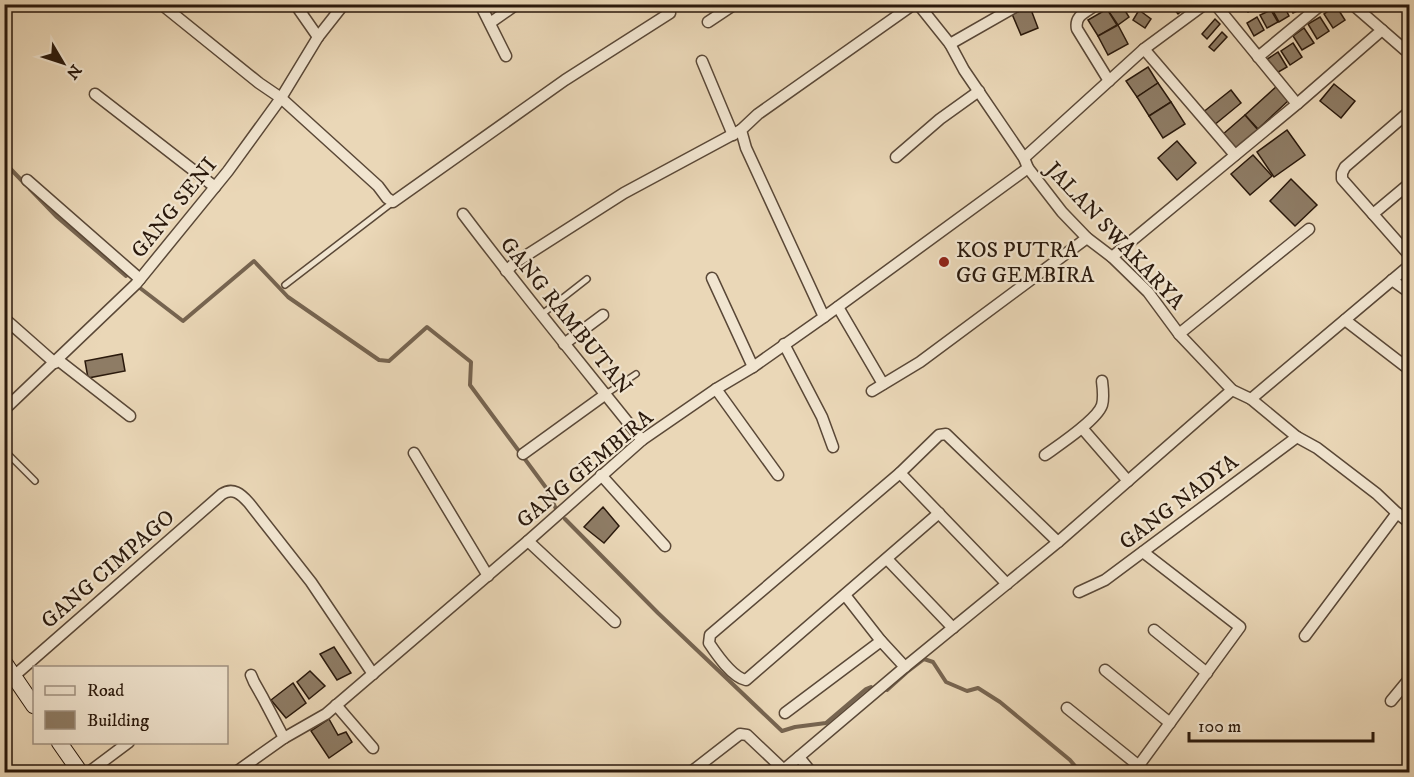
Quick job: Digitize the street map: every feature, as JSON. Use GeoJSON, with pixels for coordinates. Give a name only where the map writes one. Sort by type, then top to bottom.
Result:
{"type":"FeatureCollection","features":[{"type":"Feature","properties":{"kind":"main road"},"geometry":{"type":"LineString","coordinates":[[4,662],[33,704]]}},
{"type":"Feature","properties":{"kind":"main road"},"geometry":{"type":"LineString","coordinates":[[60,744],[80,772]]}},
{"type":"Feature","properties":{"kind":"street"},"geometry":{"type":"LineString","coordinates":[[161,4],[281,98],[393,202],[565,80],[670,13]]}},
{"type":"Feature","properties":{"kind":"street"},"geometry":{"type":"LineString","coordinates":[[295,4],[318,37]]}},
{"type":"Feature","properties":{"kind":"street","name":"GANG SENI"},"geometry":{"type":"LineString","coordinates":[[4,410],[140,279],[228,171],[281,98],[318,37],[344,4]]}},
{"type":"Feature","properties":{"kind":"street"},"geometry":{"type":"LineString","coordinates":[[480,4],[506,56]]}},
{"type":"Feature","properties":{"kind":"street"},"geometry":{"type":"LineString","coordinates":[[490,23],[517,4]]}},
{"type":"Feature","properties":{"kind":"street"},"geometry":{"type":"LineString","coordinates":[[708,22],[735,4]]}},
{"type":"Feature","properties":{"kind":"street"},"geometry":{"type":"LineString","coordinates":[[506,271],[516,262],[624,193],[737,133],[758,114],[916,4]]}},
{"type":"Feature","properties":{"kind":"street","name":"JALAN SWAKARYA"},"geometry":{"type":"LineString","coordinates":[[916,4],[950,44],[1026,163],[1062,212],[1087,238],[1112,256],[1148,292],[1179,334],[1232,390],[1251,399],[1297,437],[1335,461],[1410,523]]}},
{"type":"Feature","properties":{"kind":"street"},"geometry":{"type":"LineString","coordinates":[[950,44],[1020,4]]}},
{"type":"Feature","properties":{"kind":"street"},"geometry":{"type":"LineString","coordinates":[[1097,4],[1078,17],[1075,22],[1109,81]]}},
{"type":"Feature","properties":{"kind":"street","name":"GANG GEMBIRA"},"geometry":{"type":"LineString","coordinates":[[236,772],[284,738],[326,714],[488,576],[642,440],[838,307],[1026,163],[1144,49],[1205,4]]}},
{"type":"Feature","properties":{"kind":"street"},"geometry":{"type":"LineString","coordinates":[[1215,4],[1297,104]]}},
{"type":"Feature","properties":{"kind":"street"},"geometry":{"type":"LineString","coordinates":[[1258,57],[1322,4]]}},
{"type":"Feature","properties":{"kind":"street"},"geometry":{"type":"LineString","coordinates":[[1352,4],[1406,50]]}},
{"type":"Feature","properties":{"kind":"street"},"geometry":{"type":"LineString","coordinates":[[1112,256],[1297,104],[1382,30]]}},
{"type":"Feature","properties":{"kind":"street"},"geometry":{"type":"LineString","coordinates":[[1144,49],[1235,155]]}},
{"type":"Feature","properties":{"kind":"street"},"geometry":{"type":"LineString","coordinates":[[702,61],[746,148],[824,317]]}},
{"type":"Feature","properties":{"kind":"street"},"geometry":{"type":"LineString","coordinates":[[896,157],[940,119],[979,91]]}},
{"type":"Feature","properties":{"kind":"street"},"geometry":{"type":"LineString","coordinates":[[95,94],[215,187]]}},
{"type":"Feature","properties":{"kind":"street"},"geometry":{"type":"LineString","coordinates":[[1410,111],[1345,167],[1342,173],[1342,179],[1410,256]]}},
{"type":"Feature","properties":{"kind":"street"},"geometry":{"type":"LineString","coordinates":[[27,180],[140,279]]}},
{"type":"Feature","properties":{"kind":"street"},"geometry":{"type":"LineString","coordinates":[[1373,214],[1410,183]]}},
{"type":"Feature","properties":{"kind":"street","name":"GANG RAMBUTAN"},"geometry":{"type":"LineString","coordinates":[[464,214],[506,271],[642,440]]}},
{"type":"Feature","properties":{"kind":"street"},"geometry":{"type":"LineString","coordinates":[[1179,334],[1309,229]]}},
{"type":"Feature","properties":{"kind":"street"},"geometry":{"type":"LineString","coordinates":[[872,391],[920,362],[1087,238]]}},
{"type":"Feature","properties":{"kind":"street"},"geometry":{"type":"LineString","coordinates":[[1251,399],[1410,265]]}},
{"type":"Feature","properties":{"kind":"street"},"geometry":{"type":"LineString","coordinates":[[712,278],[753,366]]}},
{"type":"Feature","properties":{"kind":"street"},"geometry":{"type":"LineString","coordinates":[[1392,279],[1410,293]]}},
{"type":"Feature","properties":{"kind":"street"},"geometry":{"type":"LineString","coordinates":[[838,307],[884,384]]}},
{"type":"Feature","properties":{"kind":"street"},"geometry":{"type":"LineString","coordinates":[[564,344],[603,315]]}},
{"type":"Feature","properties":{"kind":"street"},"geometry":{"type":"LineString","coordinates":[[4,318],[56,361],[130,416]]}},
{"type":"Feature","properties":{"kind":"street"},"geometry":{"type":"LineString","coordinates":[[1345,320],[1410,370]]}},
{"type":"Feature","properties":{"kind":"street"},"geometry":{"type":"LineString","coordinates":[[784,344],[822,417],[833,447]]}},
{"type":"Feature","properties":{"kind":"street"},"geometry":{"type":"LineString","coordinates":[[1045,454],[1082,428],[1102,407],[1102,381]]}},
{"type":"Feature","properties":{"kind":"street"},"geometry":{"type":"LineString","coordinates":[[716,389],[778,475]]}},
{"type":"Feature","properties":{"kind":"street"},"geometry":{"type":"LineString","coordinates":[[692,772],[740,734],[747,735],[783,771],[1058,542],[1232,390]]}},
{"type":"Feature","properties":{"kind":"street"},"geometry":{"type":"LineString","coordinates":[[523,454],[606,394]]}},
{"type":"Feature","properties":{"kind":"street"},"geometry":{"type":"LineString","coordinates":[[1082,428],[1128,481]]}},
{"type":"Feature","properties":{"kind":"street"},"geometry":{"type":"LineString","coordinates":[[939,513],[746,680],[739,678],[726,665],[709,643],[710,635],[900,473],[939,435],[946,434],[1058,542]]}},
{"type":"Feature","properties":{"kind":"street","name":"GANG NADYA"},"geometry":{"type":"LineString","coordinates":[[1079,592],[1105,580],[1297,437]]}},
{"type":"Feature","properties":{"kind":"street"},"geometry":{"type":"LineString","coordinates":[[414,453],[488,576]]}},
{"type":"Feature","properties":{"kind":"street"},"geometry":{"type":"LineString","coordinates":[[900,473],[1007,584]]}},
{"type":"Feature","properties":{"kind":"street"},"geometry":{"type":"LineString","coordinates":[[601,475],[665,546]]}},
{"type":"Feature","properties":{"kind":"street","name":"GANG CIMPAGO"},"geometry":{"type":"LineString","coordinates":[[14,676],[227,491],[237,492],[249,503],[311,582],[374,674]]}},
{"type":"Feature","properties":{"kind":"street"},"geometry":{"type":"LineString","coordinates":[[1305,636],[1397,513]]}},
{"type":"Feature","properties":{"kind":"street"},"geometry":{"type":"LineString","coordinates":[[528,541],[615,622]]}},
{"type":"Feature","properties":{"kind":"street"},"geometry":{"type":"LineString","coordinates":[[1067,708],[1137,769],[1240,627],[1143,552]]}},
{"type":"Feature","properties":{"kind":"street"},"geometry":{"type":"LineString","coordinates":[[887,559],[953,628]]}},
{"type":"Feature","properties":{"kind":"street"},"geometry":{"type":"LineString","coordinates":[[845,595],[906,667]]}},
{"type":"Feature","properties":{"kind":"street"},"geometry":{"type":"LineString","coordinates":[[1154,630],[1207,673]]}},
{"type":"Feature","properties":{"kind":"street"},"geometry":{"type":"LineString","coordinates":[[785,713],[881,640]]}},
{"type":"Feature","properties":{"kind":"street"},"geometry":{"type":"LineString","coordinates":[[1105,670],[1170,723]]}},
{"type":"Feature","properties":{"kind":"street"},"geometry":{"type":"LineString","coordinates":[[251,675],[284,738]]}},
{"type":"Feature","properties":{"kind":"street"},"geometry":{"type":"LineString","coordinates":[[1391,701],[1410,678]]}},
{"type":"Feature","properties":{"kind":"street"},"geometry":{"type":"LineString","coordinates":[[336,705],[372,748]]}},
{"type":"Feature","properties":{"kind":"street"},"geometry":{"type":"LineString","coordinates":[[89,772],[126,744]]}},
{"type":"Feature","properties":{"kind":"street"},"geometry":{"type":"LineString","coordinates":[[799,757],[810,772]]}},
{"type":"Feature","properties":{"kind":"lane"},"geometry":{"type":"LineString","coordinates":[[285,285],[393,202]]}},
{"type":"Feature","properties":{"kind":"lane"},"geometry":{"type":"LineString","coordinates":[[541,315],[587,279]]}},
{"type":"Feature","properties":{"kind":"lane"},"geometry":{"type":"LineString","coordinates":[[606,394],[636,374]]}},
{"type":"Feature","properties":{"kind":"lane"},"geometry":{"type":"LineString","coordinates":[[4,450],[35,481]]}},
{"type":"Feature","properties":{"kind":"building"},"geometry":{"type":"Polygon","coordinates":[[[1114,4],[1121,4],[1129,17],[1118,25],[1107,9],[1114,4]]]}},
{"type":"Feature","properties":{"kind":"building"},"geometry":{"type":"Polygon","coordinates":[[[1170,4],[1184,4],[1186,7],[1178,14],[1170,4]]]}},
{"type":"Feature","properties":{"kind":"building"},"geometry":{"type":"Polygon","coordinates":[[[1243,4],[1257,4],[1258,6],[1248,12],[1243,4]]]}},
{"type":"Feature","properties":{"kind":"building"},"geometry":{"type":"Polygon","coordinates":[[[1281,4],[1289,16],[1279,22],[1272,9],[1281,4]]]}},
{"type":"Feature","properties":{"kind":"building"},"geometry":{"type":"Polygon","coordinates":[[[1288,4],[1302,4],[1304,8],[1293,13],[1288,4]]]}},
{"type":"Feature","properties":{"kind":"building"},"geometry":{"type":"Polygon","coordinates":[[[1393,4],[1410,4],[1410,7],[1405,13],[1393,4]]]}},
{"type":"Feature","properties":{"kind":"building"},"geometry":{"type":"Polygon","coordinates":[[[1336,6],[1345,20],[1333,28],[1324,14],[1336,6]]]}},
{"type":"Feature","properties":{"kind":"building"},"geometry":{"type":"Polygon","coordinates":[[[1030,7],[1038,28],[1021,35],[1012,14],[1030,7]]]}},
{"type":"Feature","properties":{"kind":"building"},"geometry":{"type":"Polygon","coordinates":[[[1107,9],[1117,25],[1098,36],[1088,20],[1107,9]]]}},
{"type":"Feature","properties":{"kind":"building"},"geometry":{"type":"Polygon","coordinates":[[[1139,10],[1151,19],[1145,28],[1133,20],[1139,10]]]}},
{"type":"Feature","properties":{"kind":"building"},"geometry":{"type":"Polygon","coordinates":[[[1271,10],[1278,22],[1267,28],[1260,15],[1271,10]]]}},
{"type":"Feature","properties":{"kind":"building"},"geometry":{"type":"Polygon","coordinates":[[[1257,17],[1264,30],[1254,36],[1247,23],[1257,17]]]}},
{"type":"Feature","properties":{"kind":"building"},"geometry":{"type":"Polygon","coordinates":[[[1320,17],[1329,31],[1317,39],[1308,24],[1320,17]]]}},
{"type":"Feature","properties":{"kind":"building"},"geometry":{"type":"Polygon","coordinates":[[[1215,19],[1220,24],[1207,39],[1202,34],[1215,19]]]}},
{"type":"Feature","properties":{"kind":"building"},"geometry":{"type":"Polygon","coordinates":[[[1118,25],[1128,44],[1108,55],[1098,36],[1118,25]]]}},
{"type":"Feature","properties":{"kind":"building"},"geometry":{"type":"Polygon","coordinates":[[[1304,28],[1314,43],[1302,50],[1293,36],[1304,28]]]}},
{"type":"Feature","properties":{"kind":"building"},"geometry":{"type":"Polygon","coordinates":[[[1222,32],[1227,37],[1214,51],[1209,47],[1222,32]]]}},
{"type":"Feature","properties":{"kind":"building"},"geometry":{"type":"Polygon","coordinates":[[[1293,43],[1302,57],[1290,65],[1281,51],[1293,43]]]}},
{"type":"Feature","properties":{"kind":"building"},"geometry":{"type":"Polygon","coordinates":[[[1278,52],[1287,67],[1275,74],[1266,60],[1278,52]]]}},
{"type":"Feature","properties":{"kind":"building"},"geometry":{"type":"Polygon","coordinates":[[[1148,67],[1158,83],[1137,97],[1126,81],[1148,67]]]}},
{"type":"Feature","properties":{"kind":"building"},"geometry":{"type":"Polygon","coordinates":[[[1158,83],[1171,102],[1149,116],[1137,97],[1158,83]]]}},
{"type":"Feature","properties":{"kind":"building"},"geometry":{"type":"Polygon","coordinates":[[[1334,84],[1355,101],[1341,118],[1320,101],[1334,84]]]}},
{"type":"Feature","properties":{"kind":"building"},"geometry":{"type":"Polygon","coordinates":[[[1277,86],[1289,100],[1258,129],[1245,115],[1277,86]]]}},
{"type":"Feature","properties":{"kind":"building"},"geometry":{"type":"Polygon","coordinates":[[[1231,90],[1241,103],[1213,126],[1202,113],[1231,90]]]}},
{"type":"Feature","properties":{"kind":"building"},"geometry":{"type":"Polygon","coordinates":[[[1171,102],[1185,124],[1163,138],[1149,116],[1171,102]]]}},
{"type":"Feature","properties":{"kind":"building"},"geometry":{"type":"Polygon","coordinates":[[[1245,115],[1258,130],[1235,150],[1222,135],[1245,115]]]}},
{"type":"Feature","properties":{"kind":"building"},"geometry":{"type":"Polygon","coordinates":[[[1287,130],[1305,155],[1274,177],[1257,152],[1287,130]]]}},
{"type":"Feature","properties":{"kind":"building"},"geometry":{"type":"Polygon","coordinates":[[[1177,141],[1196,163],[1177,180],[1158,158],[1177,141]]]}},
{"type":"Feature","properties":{"kind":"building"},"geometry":{"type":"Polygon","coordinates":[[[1253,155],[1272,176],[1250,195],[1231,174],[1253,155]]]}},
{"type":"Feature","properties":{"kind":"building"},"geometry":{"type":"Polygon","coordinates":[[[1291,179],[1317,205],[1295,226],[1270,201],[1291,179]]]}},
{"type":"Feature","properties":{"kind":"building"},"geometry":{"type":"Polygon","coordinates":[[[122,354],[125,371],[88,378],[85,361],[122,354]]]}},
{"type":"Feature","properties":{"kind":"building"},"geometry":{"type":"Polygon","coordinates":[[[603,507],[619,526],[604,543],[584,527],[603,507]]]}},
{"type":"Feature","properties":{"kind":"building"},"geometry":{"type":"Polygon","coordinates":[[[334,647],[351,673],[337,680],[320,654],[334,647]]]}},
{"type":"Feature","properties":{"kind":"building"},"geometry":{"type":"Polygon","coordinates":[[[310,671],[325,686],[309,699],[297,682],[310,671]]]}},
{"type":"Feature","properties":{"kind":"building"},"geometry":{"type":"Polygon","coordinates":[[[293,683],[306,703],[286,718],[271,700],[293,683]]]}},
{"type":"Feature","properties":{"kind":"building"},"geometry":{"type":"Polygon","coordinates":[[[329,719],[338,735],[346,732],[352,742],[329,758],[311,731],[329,719]]]}},
{"type":"Feature","properties":{"kind":"waterway"},"geometry":{"type":"LineString","coordinates":[[4,162],[25,184]]}},
{"type":"Feature","properties":{"kind":"waterway"},"geometry":{"type":"LineString","coordinates":[[30,189],[57,217],[126,276]]}},
{"type":"Feature","properties":{"kind":"waterway"},"geometry":{"type":"LineString","coordinates":[[140,288],[183,321],[254,261],[288,297],[379,360],[389,361],[427,327],[471,362],[470,385],[547,489],[556,509]]}},
{"type":"Feature","properties":{"kind":"waterway"},"geometry":{"type":"LineString","coordinates":[[565,519],[658,613],[782,731],[826,723],[871,687]]}},
{"type":"Feature","properties":{"kind":"waterway"},"geometry":{"type":"LineString","coordinates":[[887,690],[924,659],[933,662],[946,682],[967,691],[978,688],[1000,702],[1070,760],[1080,772]]}},
{"type":"Feature","properties":{"kind":"place","name":"KOS PUTRA GG GEMBIRA"},"geometry":{"type":"Point","coordinates":[944,262]}}]}
